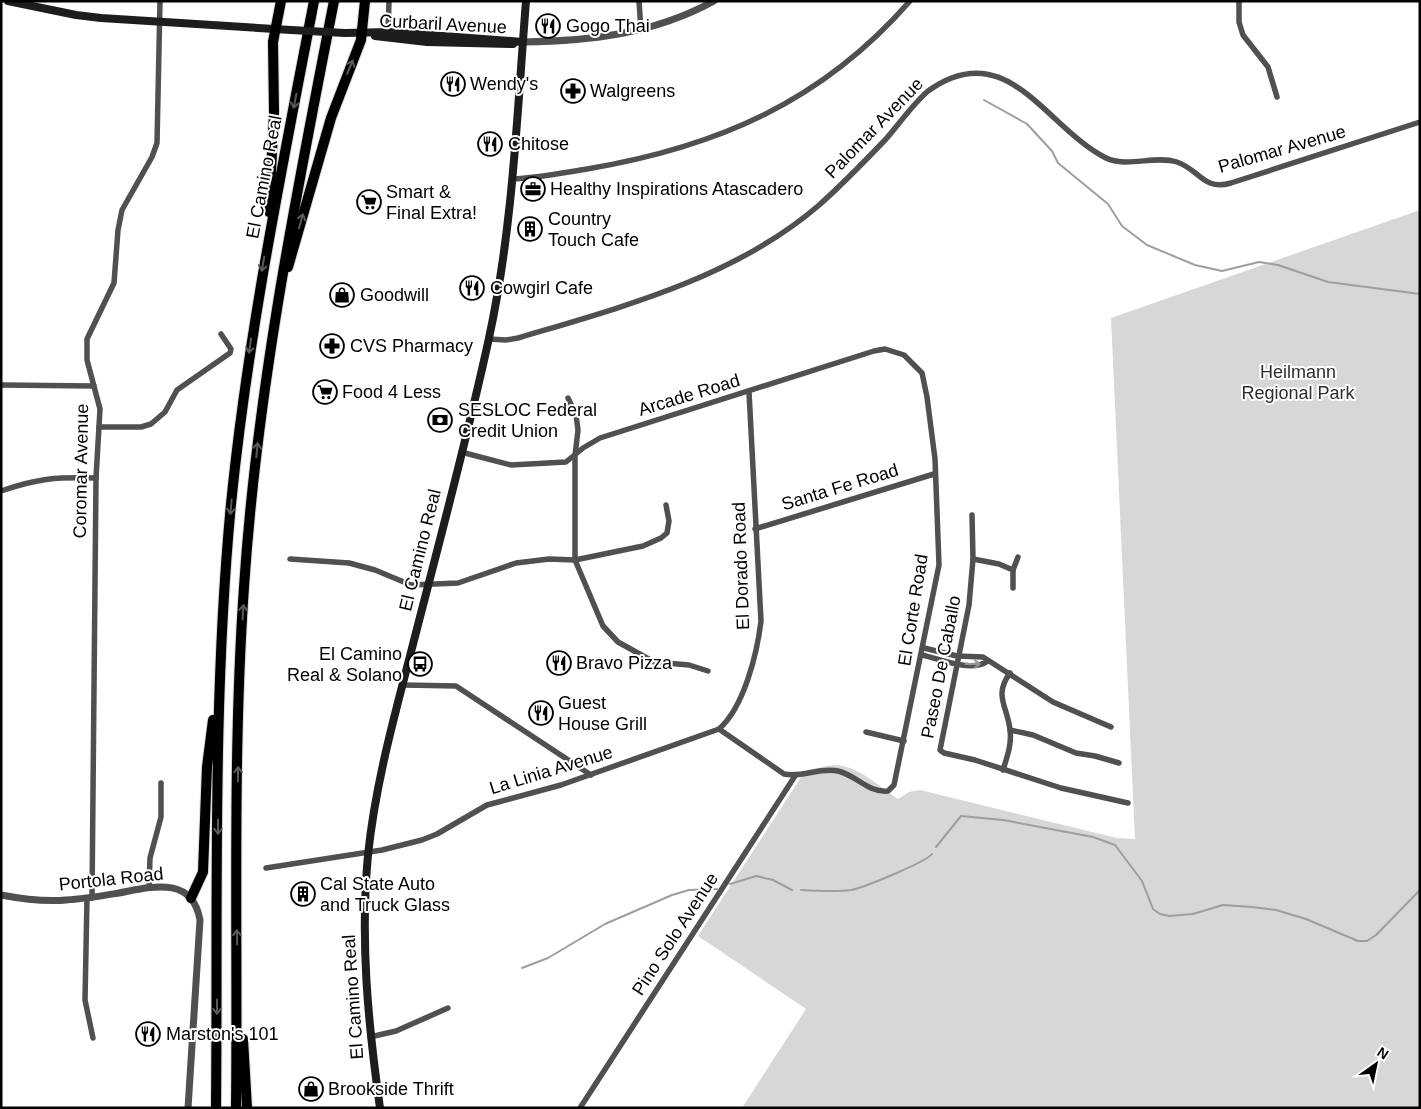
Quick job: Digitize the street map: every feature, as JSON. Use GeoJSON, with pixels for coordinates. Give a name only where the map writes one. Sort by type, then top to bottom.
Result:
{"type":"FeatureCollection","features":[{"type":"Feature","properties":{"kind":"highway"},"geometry":{"type":"LineString","coordinates":[[269,231],[274,28],[282,1]]}},
{"type":"Feature","properties":{"kind":"highway","name":"El Camino Real"},"geometry":{"type":"LineString","coordinates":[[216,1108],[220,672],[227,556],[238,438],[251,341],[269,231],[314,1]]}},
{"type":"Feature","properties":{"kind":"highway","name":"El Camino Real"},"geometry":{"type":"LineString","coordinates":[[236,1108],[239,710],[244,588],[258,435],[274,319],[334,1]]}},
{"type":"Feature","properties":{"kind":"highway"},"geometry":{"type":"LineString","coordinates":[[274,319],[321,148],[363,34],[365,1]]}},
{"type":"Feature","properties":{"kind":"highway"},"geometry":{"type":"LineString","coordinates":[[191,898],[203,872],[207,767],[220,672]]}},
{"type":"Feature","properties":{"kind":"highway"},"geometry":{"type":"LineString","coordinates":[[238,967],[247,1108]]}},
{"type":"Feature","properties":{"kind":"main road","name":"Curbaril Avenue"},"geometry":{"type":"LineString","coordinates":[[8,1],[76,16],[509,44],[523,42]]}},
{"type":"Feature","properties":{"kind":"main road","name":"El Camino Real"},"geometry":{"type":"LineString","coordinates":[[380,1108],[370,1037],[364,941],[369,852],[380,780],[489,339],[502,267],[512,179],[526,1]]}},
{"type":"Feature","properties":{"kind":"street","name":"Coromar Avenue"},"geometry":{"type":"LineString","coordinates":[[93,1038],[84,1000],[90,898],[96,478],[99,403],[87,360],[87,339],[114,284],[118,230],[122,210],[152,157],[157,143],[160,1]]}},
{"type":"Feature","properties":{"kind":"street"},"geometry":{"type":"LineString","coordinates":[[388,35],[389,1]]}},
{"type":"Feature","properties":{"kind":"street"},"geometry":{"type":"LineString","coordinates":[[640,1],[641,31]]}},
{"type":"Feature","properties":{"kind":"street","name":"Curbaril Avenue"},"geometry":{"type":"LineString","coordinates":[[523,42],[594,38],[641,31],[714,1]]}},
{"type":"Feature","properties":{"kind":"street"},"geometry":{"type":"LineString","coordinates":[[512,179],[625,162],[708,140],[748,124],[825,80],[890,24],[910,1]]}},
{"type":"Feature","properties":{"kind":"street"},"geometry":{"type":"LineString","coordinates":[[1239,1],[1239,22],[1243,35],[1268,67],[1277,97]]}},
{"type":"Feature","properties":{"kind":"street","name":"Palomar Avenue"},"geometry":{"type":"LineString","coordinates":[[489,339],[518,338],[656,296],[697,279],[735,259],[780,233],[817,207],[866,159],[924,95],[940,82],[959,75],[987,74],[1010,82],[1033,98],[1089,147],[1109,159],[1169,160],[1184,166],[1205,181],[1216,185],[1231,183],[1420,122]]}},
{"type":"Feature","properties":{"kind":"street"},"geometry":{"type":"LineString","coordinates":[[99,427],[141,427],[156,421],[165,412],[177,390],[230,353],[231,349],[221,334]]}},
{"type":"Feature","properties":{"kind":"street","name":"Arcade Road"},"geometry":{"type":"LineString","coordinates":[[461,452],[511,465],[566,462],[583,448],[600,438],[885,350],[904,355],[922,372]]}},
{"type":"Feature","properties":{"kind":"street","name":"El Corte Road"},"geometry":{"type":"LineString","coordinates":[[795,776],[820,770],[835,770],[849,775],[875,790],[890,789],[894,785],[924,648],[939,565],[934,474],[935,459],[922,372]]}},
{"type":"Feature","properties":{"kind":"street"},"geometry":{"type":"LineString","coordinates":[[1,385],[94,386]]}},
{"type":"Feature","properties":{"kind":"street","name":"El Dorado Road"},"geometry":{"type":"LineString","coordinates":[[719,729],[726,723],[739,702],[760,632],[761,611],[755,529],[749,392]]}},
{"type":"Feature","properties":{"kind":"street"},"geometry":{"type":"LineString","coordinates":[[568,398],[576,415],[578,430],[575,456],[575,560],[603,626],[612,638],[654,662],[669,665],[688,665],[708,671]]}},
{"type":"Feature","properties":{"kind":"street","name":"Santa Fe Road"},"geometry":{"type":"LineString","coordinates":[[755,529],[934,474]]}},
{"type":"Feature","properties":{"kind":"street"},"geometry":{"type":"LineString","coordinates":[[1,491],[36,480],[63,477],[96,478]]}},
{"type":"Feature","properties":{"kind":"street"},"geometry":{"type":"LineString","coordinates":[[290,559],[349,563],[374,570],[404,583],[428,585],[458,583],[516,563],[534,560],[575,560],[633,549],[661,538],[667,533],[670,526],[666,505]]}},
{"type":"Feature","properties":{"kind":"street","name":"Paseo De Caballo"},"geometry":{"type":"LineString","coordinates":[[972,515],[973,559],[969,605],[957,656],[940,750],[944,753],[1062,788],[1128,803]]}},
{"type":"Feature","properties":{"kind":"street"},"geometry":{"type":"LineString","coordinates":[[1013,588],[1013,570],[1018,558]]}},
{"type":"Feature","properties":{"kind":"street"},"geometry":{"type":"LineString","coordinates":[[973,559],[999,564],[1013,570]]}},
{"type":"Feature","properties":{"kind":"street"},"geometry":{"type":"LineString","coordinates":[[924,648],[957,656],[983,657],[1054,702],[1111,726]]}},
{"type":"Feature","properties":{"kind":"street"},"geometry":{"type":"LineString","coordinates":[[940,660],[941,652]]}},
{"type":"Feature","properties":{"kind":"street"},"geometry":{"type":"LineString","coordinates":[[922,655],[956,663],[983,664],[988,661]]}},
{"type":"Feature","properties":{"kind":"street"},"geometry":{"type":"LineString","coordinates":[[1004,770],[1009,752],[1010,730],[1002,696],[1004,682],[1010,673]]}},
{"type":"Feature","properties":{"kind":"street"},"geometry":{"type":"LineString","coordinates":[[403,685],[456,686],[591,775]]}},
{"type":"Feature","properties":{"kind":"street"},"geometry":{"type":"LineString","coordinates":[[719,729],[776,770],[795,776]]}},
{"type":"Feature","properties":{"kind":"street","name":"La Linia Avenue"},"geometry":{"type":"LineString","coordinates":[[266,868],[393,848],[422,840],[486,805],[591,775],[719,729]]}},
{"type":"Feature","properties":{"kind":"street"},"geometry":{"type":"LineString","coordinates":[[1010,730],[1033,735],[1076,754],[1095,756],[1119,763]]}},
{"type":"Feature","properties":{"kind":"street"},"geometry":{"type":"LineString","coordinates":[[866,732],[904,740]]}},
{"type":"Feature","properties":{"kind":"street","name":"Pino Solo Avenue"},"geometry":{"type":"LineString","coordinates":[[580,1108],[795,776]]}},
{"type":"Feature","properties":{"kind":"street"},"geometry":{"type":"LineString","coordinates":[[149,888],[150,858],[160,822],[162,783]]}},
{"type":"Feature","properties":{"kind":"street","name":"Portola Road"},"geometry":{"type":"LineString","coordinates":[[1,895],[40,900],[90,898],[149,888],[168,887],[178,889],[191,898]]}},
{"type":"Feature","properties":{"kind":"street"},"geometry":{"type":"LineString","coordinates":[[188,1108],[200,920],[198,911],[191,898]]}},
{"type":"Feature","properties":{"kind":"street"},"geometry":{"type":"LineString","coordinates":[[370,1037],[396,1030],[448,1008]]}},
{"type":"Feature","properties":{"kind":"green space","name":"Heilmann Regional Park"},"geometry":{"type":"Polygon","coordinates":[[[1420,210],[1420,1108],[742,1108],[806,1009],[698,936],[805,771],[832,765],[844,766],[861,773],[898,799],[909,792],[920,790],[1117,838],[1135,839],[1111,318],[1420,210]]]}},
{"type":"Feature","properties":{"kind":"waterway"},"geometry":{"type":"LineString","coordinates":[[984,100],[1027,124],[1052,151],[1058,163],[1108,204],[1122,226],[1147,245],[1195,265],[1222,271],[1259,262],[1278,265],[1328,282],[1420,294]]}},
{"type":"Feature","properties":{"kind":"waterway"},"geometry":{"type":"LineString","coordinates":[[936,847],[961,816],[1003,820],[1093,837],[1115,845],[1142,881],[1153,909],[1160,914],[1169,916],[1193,914],[1223,905],[1276,910],[1306,919],[1358,941],[1367,941],[1376,935],[1420,890]]}},
{"type":"Feature","properties":{"kind":"waterway"},"geometry":{"type":"LineString","coordinates":[[801,890],[851,890],[880,880],[932,854]]}},
{"type":"Feature","properties":{"kind":"waterway"},"geometry":{"type":"LineString","coordinates":[[730,884],[756,876],[773,880],[792,890]]}},
{"type":"Feature","properties":{"kind":"waterway"},"geometry":{"type":"LineString","coordinates":[[522,968],[548,958],[605,924],[672,895],[689,890],[717,889]]}},
{"type":"Feature","properties":{"kind":"place","name":"Gogo Thai"},"geometry":{"type":"Point","coordinates":[548,26]}},
{"type":"Feature","properties":{"kind":"place","name":"Wendy's"},"geometry":{"type":"Point","coordinates":[453,84]}},
{"type":"Feature","properties":{"kind":"place","name":"Walgreens"},"geometry":{"type":"Point","coordinates":[573,91]}},
{"type":"Feature","properties":{"kind":"place","name":"Chitose"},"geometry":{"type":"Point","coordinates":[490,144]}},
{"type":"Feature","properties":{"kind":"place","name":"Healthy Inspirations Atascadero"},"geometry":{"type":"Point","coordinates":[533,189]}},
{"type":"Feature","properties":{"kind":"place","name":"Smart & Final Extra!"},"geometry":{"type":"Point","coordinates":[369,202]}},
{"type":"Feature","properties":{"kind":"place","name":"Country Touch Cafe"},"geometry":{"type":"Point","coordinates":[530,229]}},
{"type":"Feature","properties":{"kind":"place","name":"Cowgirl Cafe"},"geometry":{"type":"Point","coordinates":[472,288]}},
{"type":"Feature","properties":{"kind":"place","name":"Goodwill"},"geometry":{"type":"Point","coordinates":[342,295]}},
{"type":"Feature","properties":{"kind":"place","name":"CVS Pharmacy"},"geometry":{"type":"Point","coordinates":[332,346]}},
{"type":"Feature","properties":{"kind":"place","name":"Food 4 Less"},"geometry":{"type":"Point","coordinates":[325,392]}},
{"type":"Feature","properties":{"kind":"place","name":"SESLOC Federal Credit Union"},"geometry":{"type":"Point","coordinates":[440,420]}},
{"type":"Feature","properties":{"kind":"place","name":"Bravo Pizza"},"geometry":{"type":"Point","coordinates":[559,663]}},
{"type":"Feature","properties":{"kind":"place","name":"El Camino Real & Solano"},"geometry":{"type":"Point","coordinates":[420,664]}},
{"type":"Feature","properties":{"kind":"place","name":"Guest House Grill"},"geometry":{"type":"Point","coordinates":[541,713]}},
{"type":"Feature","properties":{"kind":"place","name":"Cal State Auto and Truck Glass"},"geometry":{"type":"Point","coordinates":[303,894]}},
{"type":"Feature","properties":{"kind":"place","name":"Marston's 101"},"geometry":{"type":"Point","coordinates":[148,1034]}},
{"type":"Feature","properties":{"kind":"place","name":"Brookside Thrift"},"geometry":{"type":"Point","coordinates":[311,1089]}}]}
